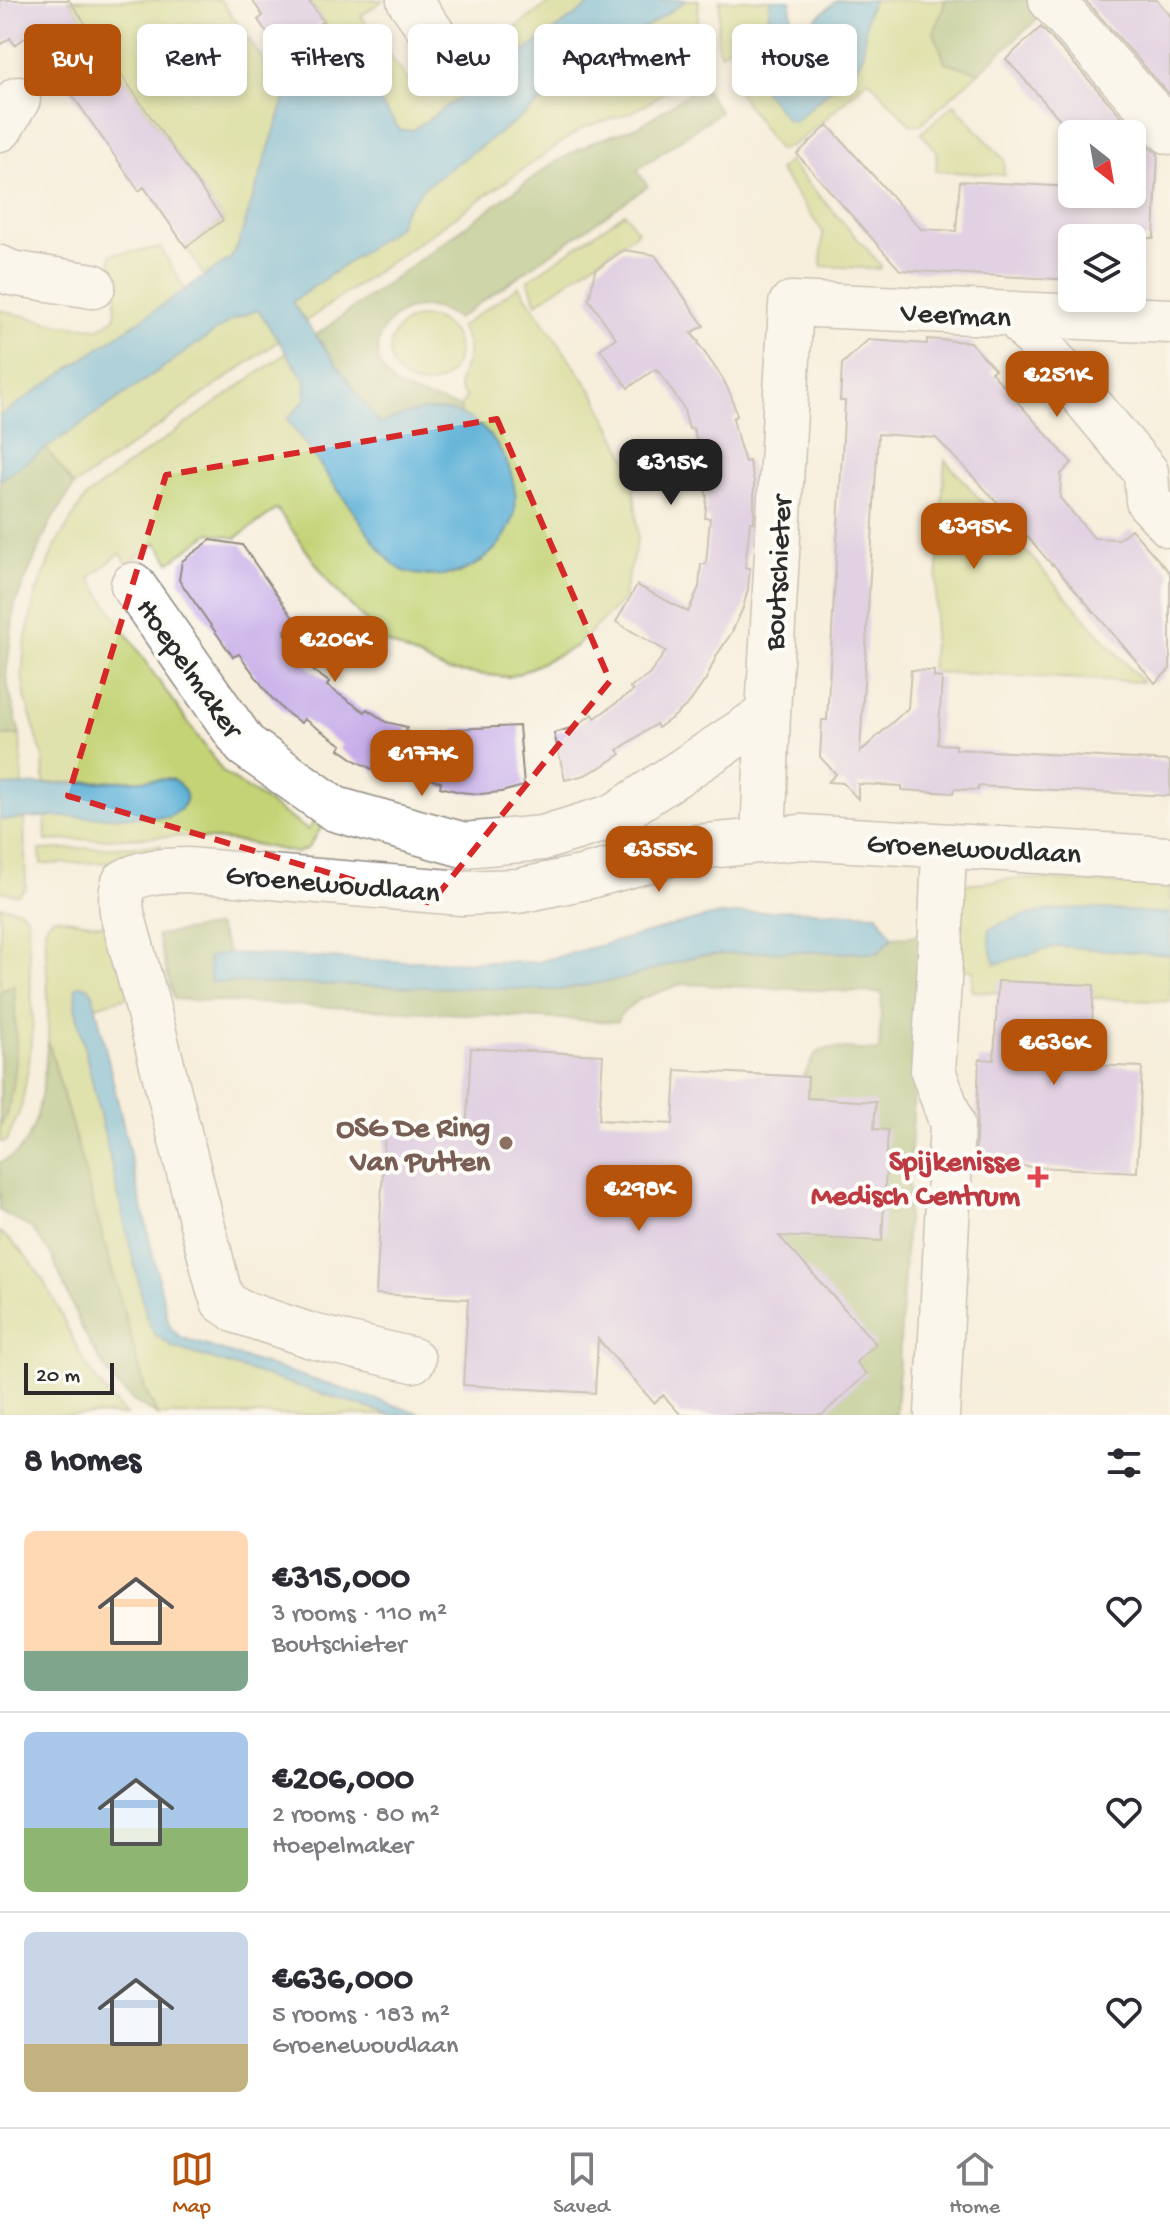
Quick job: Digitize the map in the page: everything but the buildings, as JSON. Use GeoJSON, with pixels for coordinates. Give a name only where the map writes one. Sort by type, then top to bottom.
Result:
{"type":"FeatureCollection","features":[{"type":"Feature","properties":{"kind":"street"},"geometry":{"type":"LineString","coordinates":[[409,0],[426,24]]}},
{"type":"Feature","properties":{"kind":"street"},"geometry":{"type":"LineString","coordinates":[[1051,0],[1170,132]]}},
{"type":"Feature","properties":{"kind":"street"},"geometry":{"type":"LineString","coordinates":[[0,268],[11,273],[93,286]]}},
{"type":"Feature","properties":{"kind":"street","name":"Veerman"},"geometry":{"type":"LineString","coordinates":[[791,304],[1170,321]]}},
{"type":"Feature","properties":{"kind":"street","name":"Boutschieter"},"geometry":{"type":"LineString","coordinates":[[763,841],[791,304]]}},
{"type":"Feature","properties":{"kind":"street"},"geometry":{"type":"LineString","coordinates":[[1016,316],[1146,472],[1159,513]]}},
{"type":"Feature","properties":{"kind":"street","name":"Hoepelmaker"},"geometry":{"type":"LineString","coordinates":[[133,585],[245,745],[335,809],[464,845],[543,838],[614,816],[768,714]]}},
{"type":"Feature","properties":{"kind":"street","name":"Groenewoudlaan"},"geometry":{"type":"LineString","coordinates":[[413,1360],[312,1336],[237,1311],[223,1301],[120,905],[124,882],[152,871],[187,870],[462,893],[518,891],[586,877],[697,847],[802,837],[1170,859]]}},
{"type":"Feature","properties":{"kind":"street"},"geometry":{"type":"LineString","coordinates":[[937,1415],[952,1124],[933,1071],[944,846]]}},
{"type":"Feature","properties":{"kind":"highlighted area"},"geometry":{"type":"Polygon","coordinates":[[[497,419],[610,681],[431,903],[68,796],[166,475],[497,419]]]}},
{"type":"Feature","properties":{"kind":"green space"},"geometry":{"type":"Polygon","coordinates":[[[69,0],[221,0],[238,24],[137,24],[137,96],[247,96],[247,37],[263,60],[263,96],[286,96],[237,248],[231,258],[204,276],[186,247],[223,220],[121,74],[121,24],[86,24],[69,0]]]}},
{"type":"Feature","properties":{"kind":"green space"},"geometry":{"type":"Polygon","coordinates":[[[308,0],[383,0],[361,16],[367,24],[325,24],[308,0]]]}},
{"type":"Feature","properties":{"kind":"green space"},"geometry":{"type":"Polygon","coordinates":[[[554,0],[597,0],[563,24],[534,24],[534,45],[518,56],[518,25],[554,0]]]}},
{"type":"Feature","properties":{"kind":"green space"},"geometry":{"type":"Polygon","coordinates":[[[687,0],[699,0],[697,24],[651,24],[687,0]]]}},
{"type":"Feature","properties":{"kind":"green space"},"geometry":{"type":"Polygon","coordinates":[[[720,0],[770,0],[768,20],[762,24],[732,24],[732,46],[720,54],[717,44],[720,0]]]}},
{"type":"Feature","properties":{"kind":"green space"},"geometry":{"type":"Polygon","coordinates":[[[874,0],[946,0],[945,62],[979,72],[920,125],[910,124],[868,79],[857,90],[857,58],[863,56],[870,6],[874,0]]]}},
{"type":"Feature","properties":{"kind":"green space"},"geometry":{"type":"Polygon","coordinates":[[[946,0],[1032,0],[1040,17],[979,72],[945,62],[934,32],[946,0]]]}},
{"type":"Feature","properties":{"kind":"green space"},"geometry":{"type":"Polygon","coordinates":[[[392,58],[408,80],[408,96],[461,96],[413,130],[400,130],[376,96],[392,96],[392,58]]]}},
{"type":"Feature","properties":{"kind":"green space"},"geometry":{"type":"Polygon","coordinates":[[[550,96],[659,96],[625,115],[581,129],[306,321],[292,302],[399,226],[403,213],[423,188],[550,96]]]}},
{"type":"Feature","properties":{"kind":"green space"},"geometry":{"type":"Polygon","coordinates":[[[685,96],[709,96],[720,112],[637,170],[648,186],[457,319],[438,309],[419,307],[402,312],[389,322],[380,336],[378,352],[382,369],[401,388],[460,407],[461,415],[419,411],[379,425],[316,335],[550,165],[593,142],[639,126],[685,96]]]}},
{"type":"Feature","properties":{"kind":"green space"},"geometry":{"type":"Polygon","coordinates":[[[741,96],[850,96],[798,141],[778,150],[741,96]]]}},
{"type":"Feature","properties":{"kind":"green space"},"geometry":{"type":"Polygon","coordinates":[[[954,104],[1004,160],[1004,175],[936,171],[937,151],[921,133],[954,104]]]}},
{"type":"Feature","properties":{"kind":"green space"},"geometry":{"type":"Polygon","coordinates":[[[788,161],[881,265],[881,269],[821,266],[823,232],[779,170],[788,161]]]}},
{"type":"Feature","properties":{"kind":"green space"},"geometry":{"type":"Polygon","coordinates":[[[625,213],[638,232],[537,303],[528,280],[625,213]]]}},
{"type":"Feature","properties":{"kind":"green space"},"geometry":{"type":"Polygon","coordinates":[[[161,248],[185,290],[0,416],[0,310],[61,325],[99,328],[115,317],[117,276],[111,274],[111,254],[161,248]]]}},
{"type":"Feature","properties":{"kind":"green space"},"geometry":{"type":"Polygon","coordinates":[[[519,286],[596,397],[633,471],[638,538],[622,601],[575,647],[508,677],[447,671],[386,642],[332,586],[277,509],[236,538],[210,533],[170,562],[157,543],[127,563],[120,553],[90,578],[223,772],[308,830],[319,814],[327,819],[308,848],[297,853],[244,842],[178,836],[46,841],[45,817],[169,817],[172,779],[44,783],[43,758],[22,677],[25,642],[36,594],[55,546],[85,498],[288,352],[306,382],[305,400],[287,419],[377,544],[426,576],[458,574],[483,561],[474,422],[461,415],[460,407],[466,397],[459,384],[468,351],[460,327],[519,286]]]}},
{"type":"Feature","properties":{"kind":"green space"},"geometry":{"type":"Polygon","coordinates":[[[258,310],[280,340],[74,486],[46,448],[232,320],[258,310]]]}},
{"type":"Feature","properties":{"kind":"green space"},"geometry":{"type":"Polygon","coordinates":[[[424,317],[448,327],[458,351],[448,375],[424,385],[400,375],[390,351],[400,327],[424,317]]]}},
{"type":"Feature","properties":{"kind":"green space"},"geometry":{"type":"Polygon","coordinates":[[[46,448],[74,486],[50,523],[15,604],[6,677],[20,735],[0,736],[0,480],[46,448]]]}},
{"type":"Feature","properties":{"kind":"green space"},"geometry":{"type":"Polygon","coordinates":[[[945,460],[1142,682],[931,672],[945,460]]]}},
{"type":"Feature","properties":{"kind":"green space"},"geometry":{"type":"Polygon","coordinates":[[[20,735],[23,785],[0,786],[0,736],[20,735]]]}},
{"type":"Feature","properties":{"kind":"green space"},"geometry":{"type":"Polygon","coordinates":[[[24,819],[26,888],[18,895],[0,891],[0,820],[24,819]]]}},
{"type":"Feature","properties":{"kind":"green space"},"geometry":{"type":"Polygon","coordinates":[[[161,845],[160,861],[41,864],[40,850],[161,845]]]}},
{"type":"Feature","properties":{"kind":"green space"},"geometry":{"type":"Polygon","coordinates":[[[1020,878],[1170,887],[1170,914],[1086,908],[1046,910],[996,964],[1057,946],[1170,955],[1170,1002],[972,991],[973,970],[954,970],[957,885],[1020,878]]]}},
{"type":"Feature","properties":{"kind":"green space"},"geometry":{"type":"Polygon","coordinates":[[[0,906],[20,910],[27,917],[33,1022],[21,1108],[7,1141],[0,1142],[0,1126],[7,1114],[16,1063],[14,985],[0,992],[0,906]]]}},
{"type":"Feature","properties":{"kind":"green space"},"geometry":{"type":"Polygon","coordinates":[[[54,917],[109,926],[131,996],[95,1006],[93,994],[75,1007],[147,1319],[154,1333],[173,1347],[390,1415],[157,1415],[146,1392],[48,1041],[45,928],[54,917]]]}},
{"type":"Feature","properties":{"kind":"green space"},"geometry":{"type":"Polygon","coordinates":[[[217,926],[229,953],[208,957],[211,982],[559,990],[627,978],[696,956],[771,951],[878,953],[892,937],[923,935],[896,1415],[788,1415],[763,1224],[800,1202],[804,1075],[816,1053],[830,1048],[879,1051],[882,993],[681,984],[638,1000],[620,1015],[617,1022],[174,999],[157,935],[217,926]]]}},
{"type":"Feature","properties":{"kind":"green space"},"geometry":{"type":"Polygon","coordinates":[[[14,985],[14,1076],[12,1095],[0,1126],[0,992],[14,985]]]}},
{"type":"Feature","properties":{"kind":"green space"},"geometry":{"type":"Polygon","coordinates":[[[48,1041],[146,1392],[157,1415],[133,1401],[101,1362],[83,1331],[52,1256],[32,1229],[0,1211],[0,1162],[14,1155],[25,1144],[32,1129],[42,1092],[48,1041]]]}},
{"type":"Feature","properties":{"kind":"green space"},"geometry":{"type":"Polygon","coordinates":[[[0,1232],[16,1245],[40,1275],[88,1368],[126,1415],[0,1415],[0,1232]]]}},
{"type":"Feature","properties":{"kind":"water"},"geometry":{"type":"Polygon","coordinates":[[[597,0],[687,0],[651,24],[563,24],[597,0]]]}},
{"type":"Feature","properties":{"kind":"water"},"geometry":{"type":"Polygon","coordinates":[[[770,0],[790,0],[795,24],[768,24],[770,0]]]}},
{"type":"Feature","properties":{"kind":"water"},"geometry":{"type":"Polygon","coordinates":[[[837,0],[874,0],[867,16],[857,66],[857,24],[809,24],[837,0]]]}},
{"type":"Feature","properties":{"kind":"water"},"geometry":{"type":"Polygon","coordinates":[[[534,45],[534,96],[550,96],[423,188],[403,213],[399,226],[292,302],[379,424],[415,412],[453,412],[480,426],[500,449],[512,477],[515,507],[505,535],[485,558],[458,572],[419,575],[406,572],[385,556],[287,419],[305,400],[306,382],[258,310],[232,320],[0,480],[0,416],[231,258],[237,248],[286,96],[376,96],[400,130],[413,130],[461,96],[518,96],[518,56],[534,45]]]}},
{"type":"Feature","properties":{"kind":"water"},"geometry":{"type":"Polygon","coordinates":[[[768,96],[823,96],[794,122],[786,119],[768,96]]]}},
{"type":"Feature","properties":{"kind":"water"},"geometry":{"type":"Polygon","coordinates":[[[172,779],[183,789],[186,799],[185,804],[169,817],[0,820],[0,786],[172,779]]]}},
{"type":"Feature","properties":{"kind":"water"},"geometry":{"type":"Polygon","coordinates":[[[1086,908],[1170,914],[1170,955],[1057,946],[996,964],[989,929],[1036,913],[1086,908]]]}},
{"type":"Feature","properties":{"kind":"water"},"geometry":{"type":"Polygon","coordinates":[[[785,910],[878,914],[892,937],[878,953],[771,951],[696,956],[627,978],[559,990],[211,982],[208,957],[229,953],[391,961],[538,962],[710,916],[785,910]]]}},
{"type":"Feature","properties":{"kind":"water"},"geometry":{"type":"Polygon","coordinates":[[[76,987],[88,987],[93,994],[169,1324],[174,1331],[191,1341],[425,1415],[390,1415],[173,1347],[154,1333],[147,1319],[75,1007],[76,987]]]}},
{"type":"Feature","properties":{"kind":"place","name":"OSG De Ring Van Putten"},"geometry":{"type":"Point","coordinates":[506,1143]}},
{"type":"Feature","properties":{"kind":"place","name":"Spijkenisse Medisch Centrum"},"geometry":{"type":"Point","coordinates":[1038,1177]}}]}
